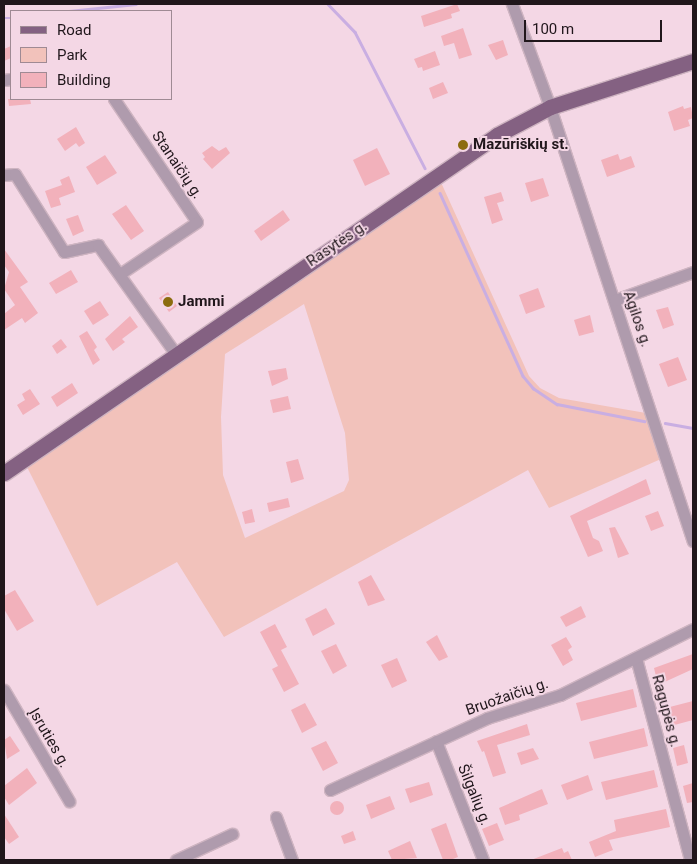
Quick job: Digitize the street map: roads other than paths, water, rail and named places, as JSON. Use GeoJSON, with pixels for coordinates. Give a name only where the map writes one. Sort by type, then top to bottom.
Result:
{"type":"FeatureCollection","features":[{"type":"Feature","properties":{"kind":"main road","name":"Rasytės g."},"geometry":{"type":"LineString","coordinates":[[4,473],[175,353],[497,135],[550,107],[693,61]]}},
{"type":"Feature","properties":{"kind":"street","name":"Agilos g."},"geometry":{"type":"LineString","coordinates":[[512,4],[550,107],[693,541]]}},
{"type":"Feature","properties":{"kind":"street","name":"Stanaičių g."},"geometry":{"type":"LineString","coordinates":[[115,100],[197,222],[120,274]]}},
{"type":"Feature","properties":{"kind":"street"},"geometry":{"type":"LineString","coordinates":[[4,175],[14,174],[64,252],[98,245],[175,353]]}},
{"type":"Feature","properties":{"kind":"street"},"geometry":{"type":"LineString","coordinates":[[615,300],[693,272]]}},
{"type":"Feature","properties":{"kind":"street","name":"Bruožaičių g."},"geometry":{"type":"LineString","coordinates":[[330,790],[503,712],[560,695],[693,629]]}},
{"type":"Feature","properties":{"kind":"street","name":"Ragupės g."},"geometry":{"type":"LineString","coordinates":[[636,658],[690,860]]}},
{"type":"Feature","properties":{"kind":"street","name":"Įsruties g."},"geometry":{"type":"LineString","coordinates":[[4,690],[69,801]]}},
{"type":"Feature","properties":{"kind":"street","name":"Šilgalių g."},"geometry":{"type":"LineString","coordinates":[[436,741],[483,860]]}},
{"type":"Feature","properties":{"kind":"street"},"geometry":{"type":"LineString","coordinates":[[276,817],[292,860]]}},
{"type":"Feature","properties":{"kind":"street"},"geometry":{"type":"LineString","coordinates":[[176,860],[232,834]]}},
{"type":"Feature","properties":{"kind":"waterway"},"geometry":{"type":"LineString","coordinates":[[79,10],[136,4]]}},
{"type":"Feature","properties":{"kind":"waterway"},"geometry":{"type":"LineString","coordinates":[[328,4],[355,32],[425,168]]}},
{"type":"Feature","properties":{"kind":"waterway"},"geometry":{"type":"LineString","coordinates":[[4,18],[10,18]]}},
{"type":"Feature","properties":{"kind":"waterway"},"geometry":{"type":"LineString","coordinates":[[440,193],[523,376],[533,388],[557,404],[644,421]]}},
{"type":"Feature","properties":{"kind":"waterway"},"geometry":{"type":"LineString","coordinates":[[665,423],[693,428]]}},
{"type":"Feature","properties":{"kind":"place","name":"Mazūriškių st."},"geometry":{"type":"Point","coordinates":[463,145]}},
{"type":"Feature","properties":{"kind":"place","name":"Jammi"},"geometry":{"type":"Point","coordinates":[168,302]}}]}
